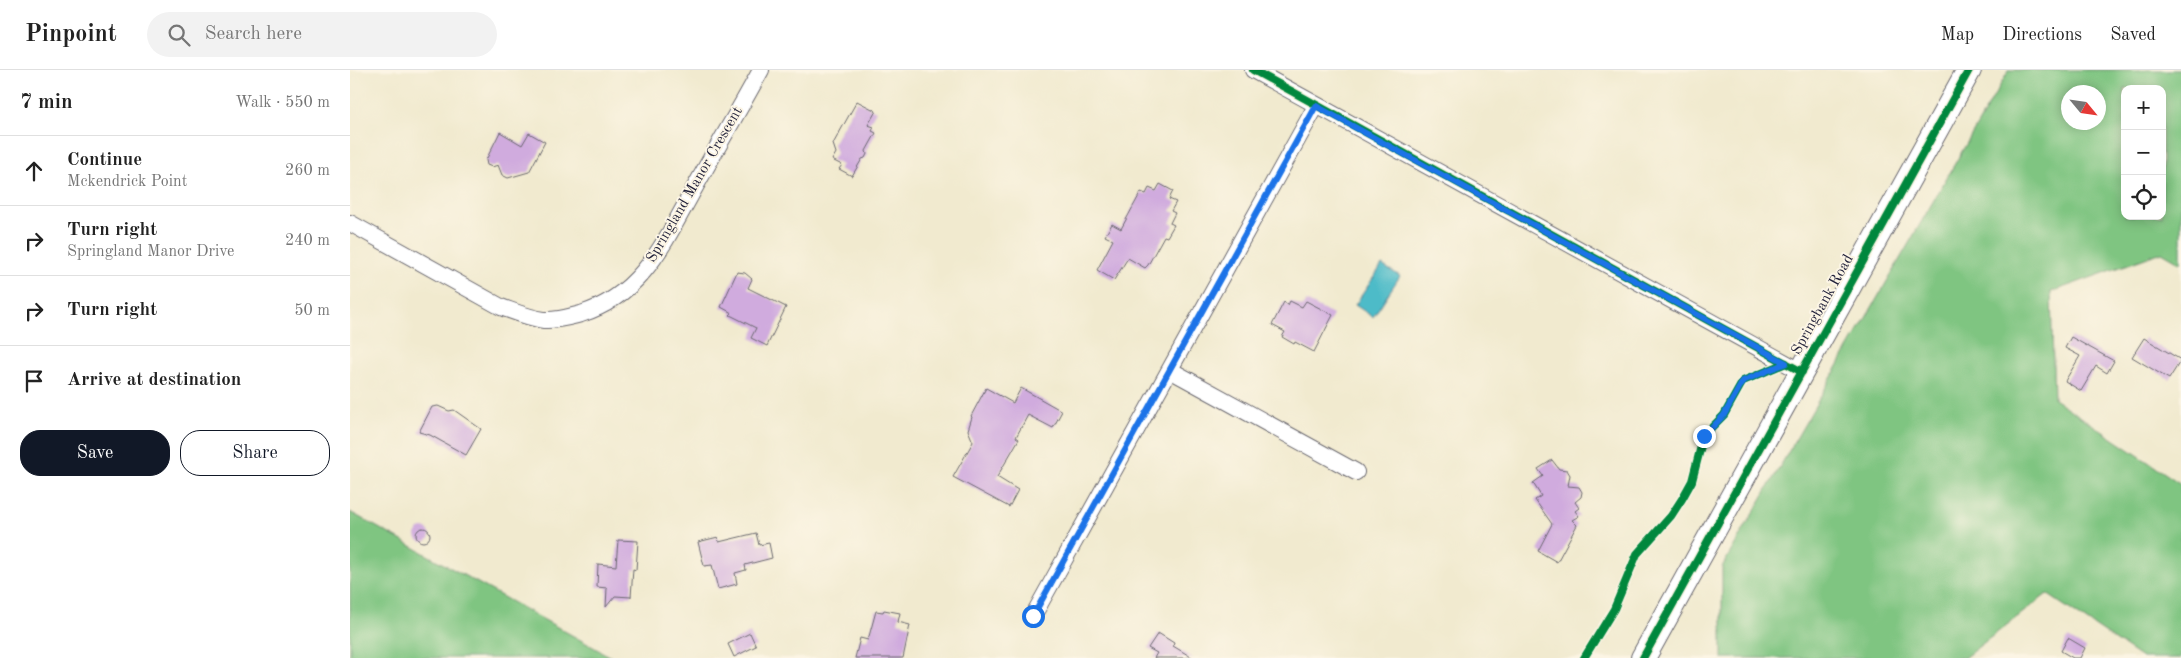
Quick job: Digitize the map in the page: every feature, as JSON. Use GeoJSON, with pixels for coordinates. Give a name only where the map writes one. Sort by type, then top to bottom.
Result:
{"type":"FeatureCollection","features":[{"type":"Feature","properties":{"kind":"street","name":"Springland Manor Crescent"},"geometry":{"type":"LineString","coordinates":[[350,223],[500,307],[523,315],[545,320],[558,319],[600,308],[623,292],[647,267],[666,240],[761,70]]}},
{"type":"Feature","properties":{"kind":"street"},"geometry":{"type":"LineString","coordinates":[[1253,70],[1802,372]]}},
{"type":"Feature","properties":{"kind":"street","name":"Springbank Road"},"geometry":{"type":"LineString","coordinates":[[1643,658],[1969,70]]}},
{"type":"Feature","properties":{"kind":"street"},"geometry":{"type":"LineString","coordinates":[[1033,616],[1316,106]]}},
{"type":"Feature","properties":{"kind":"street"},"geometry":{"type":"LineString","coordinates":[[1170,370],[1356,472]]}},
{"type":"Feature","properties":{"kind":"green space"},"geometry":{"type":"Polygon","coordinates":[[[2009,70],[2181,70],[2181,263],[2162,252],[2051,292],[2054,399],[2181,484],[2181,658],[2142,658],[2047,594],[1964,658],[1722,658],[1722,567],[2009,70]]]}},
{"type":"Feature","properties":{"kind":"green space"},"geometry":{"type":"Polygon","coordinates":[[[350,512],[613,658],[350,658],[350,512]]]}},
{"type":"Feature","properties":{"kind":"water"},"geometry":{"type":"Polygon","coordinates":[[[1382,265],[1400,276],[1373,317],[1355,305],[1382,265]]]}},
{"type":"Feature","properties":{"kind":"building"},"geometry":{"type":"Polygon","coordinates":[[[857,101],[876,111],[868,125],[874,127],[872,131],[876,133],[866,151],[865,158],[862,159],[852,176],[839,169],[842,165],[832,160],[836,153],[833,144],[857,101]]]}},
{"type":"Feature","properties":{"kind":"building"},"geometry":{"type":"Polygon","coordinates":[[[500,132],[522,145],[529,133],[545,142],[529,172],[508,178],[502,175],[498,165],[492,167],[487,165],[486,160],[500,132]]]}},
{"type":"Feature","properties":{"kind":"building"},"geometry":{"type":"Polygon","coordinates":[[[1160,184],[1173,191],[1169,199],[1176,202],[1171,211],[1175,213],[1170,223],[1174,225],[1167,237],[1164,236],[1148,265],[1145,268],[1128,258],[1114,280],[1097,270],[1113,240],[1105,236],[1112,224],[1121,229],[1141,192],[1146,194],[1149,188],[1156,191],[1160,184]]]}},
{"type":"Feature","properties":{"kind":"building"},"geometry":{"type":"Polygon","coordinates":[[[737,272],[745,273],[752,279],[748,288],[786,307],[767,346],[751,338],[756,328],[730,315],[732,313],[721,307],[737,272]]]}},
{"type":"Feature","properties":{"kind":"building"},"geometry":{"type":"Polygon","coordinates":[[[1290,301],[1302,307],[1306,301],[1333,315],[1314,352],[1282,337],[1285,332],[1272,325],[1284,302],[1288,305],[1290,301]]]}},
{"type":"Feature","properties":{"kind":"building"},"geometry":{"type":"Polygon","coordinates":[[[2071,337],[2114,361],[2107,373],[2096,366],[2081,391],[2065,381],[2080,356],[2065,348],[2071,337]]]}},
{"type":"Feature","properties":{"kind":"building"},"geometry":{"type":"Polygon","coordinates":[[[2144,338],[2181,360],[2169,379],[2132,357],[2144,338]]]}},
{"type":"Feature","properties":{"kind":"building"},"geometry":{"type":"Polygon","coordinates":[[[986,388],[1013,403],[1021,388],[1062,411],[1053,428],[1028,415],[1016,437],[1019,439],[997,477],[1018,490],[1009,507],[953,477],[973,442],[968,430],[971,416],[986,388]]]}},
{"type":"Feature","properties":{"kind":"building"},"geometry":{"type":"Polygon","coordinates":[[[438,406],[449,411],[454,410],[481,429],[466,455],[430,435],[419,432],[432,407],[438,406]]]}},
{"type":"Feature","properties":{"kind":"building"},"geometry":{"type":"Polygon","coordinates":[[[1552,460],[1559,469],[1567,470],[1570,475],[1568,486],[1579,487],[1582,492],[1581,497],[1575,502],[1579,508],[1575,511],[1579,516],[1572,520],[1577,525],[1557,562],[1538,551],[1552,524],[1535,500],[1541,496],[1533,483],[1543,476],[1538,469],[1552,460]]]}},
{"type":"Feature","properties":{"kind":"building"},"geometry":{"type":"Polygon","coordinates":[[[423,528],[428,530],[430,535],[428,540],[423,542],[418,540],[416,535],[418,530],[423,528]]]}},
{"type":"Feature","properties":{"kind":"building"},"geometry":{"type":"Polygon","coordinates":[[[756,533],[759,545],[769,543],[772,558],[745,565],[746,570],[735,573],[737,584],[718,589],[712,565],[704,566],[698,542],[718,537],[719,542],[756,533]]]}},
{"type":"Feature","properties":{"kind":"building"},"geometry":{"type":"Polygon","coordinates":[[[618,540],[638,541],[636,570],[633,569],[631,597],[615,596],[606,607],[607,588],[597,587],[598,564],[616,566],[618,540]]]}},
{"type":"Feature","properties":{"kind":"building"},"geometry":{"type":"Polygon","coordinates":[[[884,610],[900,613],[898,622],[910,625],[903,658],[855,658],[860,638],[868,640],[876,611],[883,612],[884,610]]]}},
{"type":"Feature","properties":{"kind":"building"},"geometry":{"type":"Polygon","coordinates":[[[750,633],[756,646],[734,657],[728,644],[750,633]]]}},
{"type":"Feature","properties":{"kind":"building"},"geometry":{"type":"Polygon","coordinates":[[[1158,633],[1174,643],[1173,646],[1193,658],[1154,658],[1157,653],[1148,648],[1158,633]]]}},
{"type":"Feature","properties":{"kind":"building"},"geometry":{"type":"Polygon","coordinates":[[[2068,638],[2085,648],[2080,658],[2073,658],[2061,651],[2068,638]]]}},
{"type":"Feature","properties":{"kind":"cycle path"},"geometry":{"type":"LineString","coordinates":[[1253,70],[1802,372]]}},
{"type":"Feature","properties":{"kind":"cycle path"},"geometry":{"type":"LineString","coordinates":[[1643,658],[1969,70]]}},
{"type":"Feature","properties":{"kind":"cycle path"},"geometry":{"type":"LineString","coordinates":[[1584,658],[1614,609],[1637,554],[1671,516],[1692,481],[1706,433],[1724,415],[1743,381],[1786,363]]}},
{"type":"Feature","properties":{"kind":"route"},"geometry":{"type":"LineString","coordinates":[[1033,616],[1316,106],[1786,363],[1745,379],[1739,386],[1724,415],[1704,436]]}}]}
